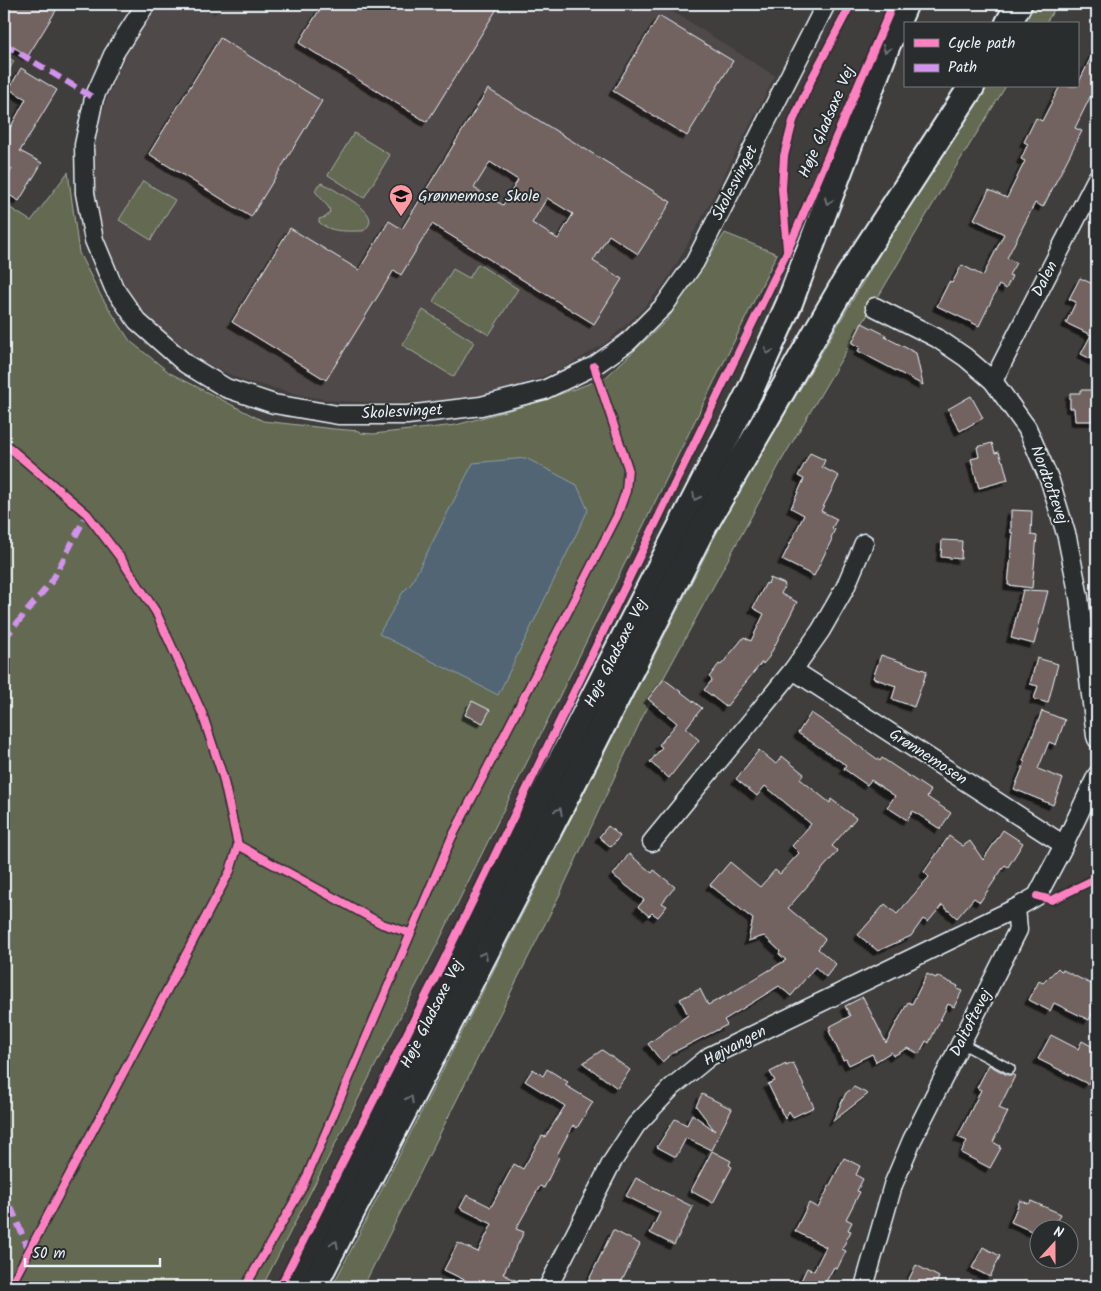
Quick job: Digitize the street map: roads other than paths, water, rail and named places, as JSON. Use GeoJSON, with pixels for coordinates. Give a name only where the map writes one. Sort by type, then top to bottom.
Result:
{"type":"FeatureCollection","features":[{"type":"Feature","properties":{"kind":"street","name":"Skolesvinget"},"geometry":{"type":"LineString","coordinates":[[146,4],[114,55],[94,98],[84,145],[85,193],[94,240],[114,288],[137,321],[186,364],[226,388],[274,404],[338,415],[407,415],[481,406],[544,390],[594,366],[628,342],[664,306],[695,262],[826,4]]}},
{"type":"Feature","properties":{"kind":"street","name":"Høje Gladsaxe Vej"},"geometry":{"type":"LineString","coordinates":[[292,1287],[750,391],[789,304],[886,48],[905,4]]}},
{"type":"Feature","properties":{"kind":"street"},"geometry":{"type":"LineString","coordinates":[[1009,22],[1019,4]]}},
{"type":"Feature","properties":{"kind":"street","name":"Høje Gladsaxe Vej"},"geometry":{"type":"LineString","coordinates":[[313,1287],[592,747],[700,533],[848,277],[971,88]]}},
{"type":"Feature","properties":{"kind":"street","name":"Dalen"},"geometry":{"type":"LineString","coordinates":[[993,381],[1097,178]]}},
{"type":"Feature","properties":{"kind":"street","name":"Nordtoftevej"},"geometry":{"type":"LineString","coordinates":[[875,307],[937,338],[965,357],[993,381],[1027,428],[1050,481],[1067,537],[1080,597],[1097,739]]}},
{"type":"Feature","properties":{"kind":"street"},"geometry":{"type":"LineString","coordinates":[[652,842],[793,670],[826,622],[845,588],[864,543]]}},
{"type":"Feature","properties":{"kind":"street","name":"Grønnemosen"},"geometry":{"type":"LineString","coordinates":[[793,670],[1064,844]]}},
{"type":"Feature","properties":{"kind":"street"},"geometry":{"type":"LineString","coordinates":[[1016,908],[1036,896],[1064,844],[1097,775]]}},
{"type":"Feature","properties":{"kind":"street","name":"Daltoftevej"},"geometry":{"type":"LineString","coordinates":[[864,1287],[893,1185],[912,1140],[1018,930],[1016,908]]}},
{"type":"Feature","properties":{"kind":"street","name":"Højvangen"},"geometry":{"type":"LineString","coordinates":[[548,1287],[612,1162],[636,1125],[670,1088],[710,1056],[1016,908]]}},
{"type":"Feature","properties":{"kind":"lane"},"geometry":{"type":"LineString","coordinates":[[961,1043],[1010,1069]]}},
{"type":"Feature","properties":{"kind":"water"},"geometry":{"type":"Polygon","coordinates":[[[526,458],[577,485],[588,510],[498,695],[379,634],[403,592],[411,584],[473,463],[526,458]]]}},
{"type":"Feature","properties":{"kind":"place","name":"Grønnemose Skole"},"geometry":{"type":"Point","coordinates":[401,217]}}]}
